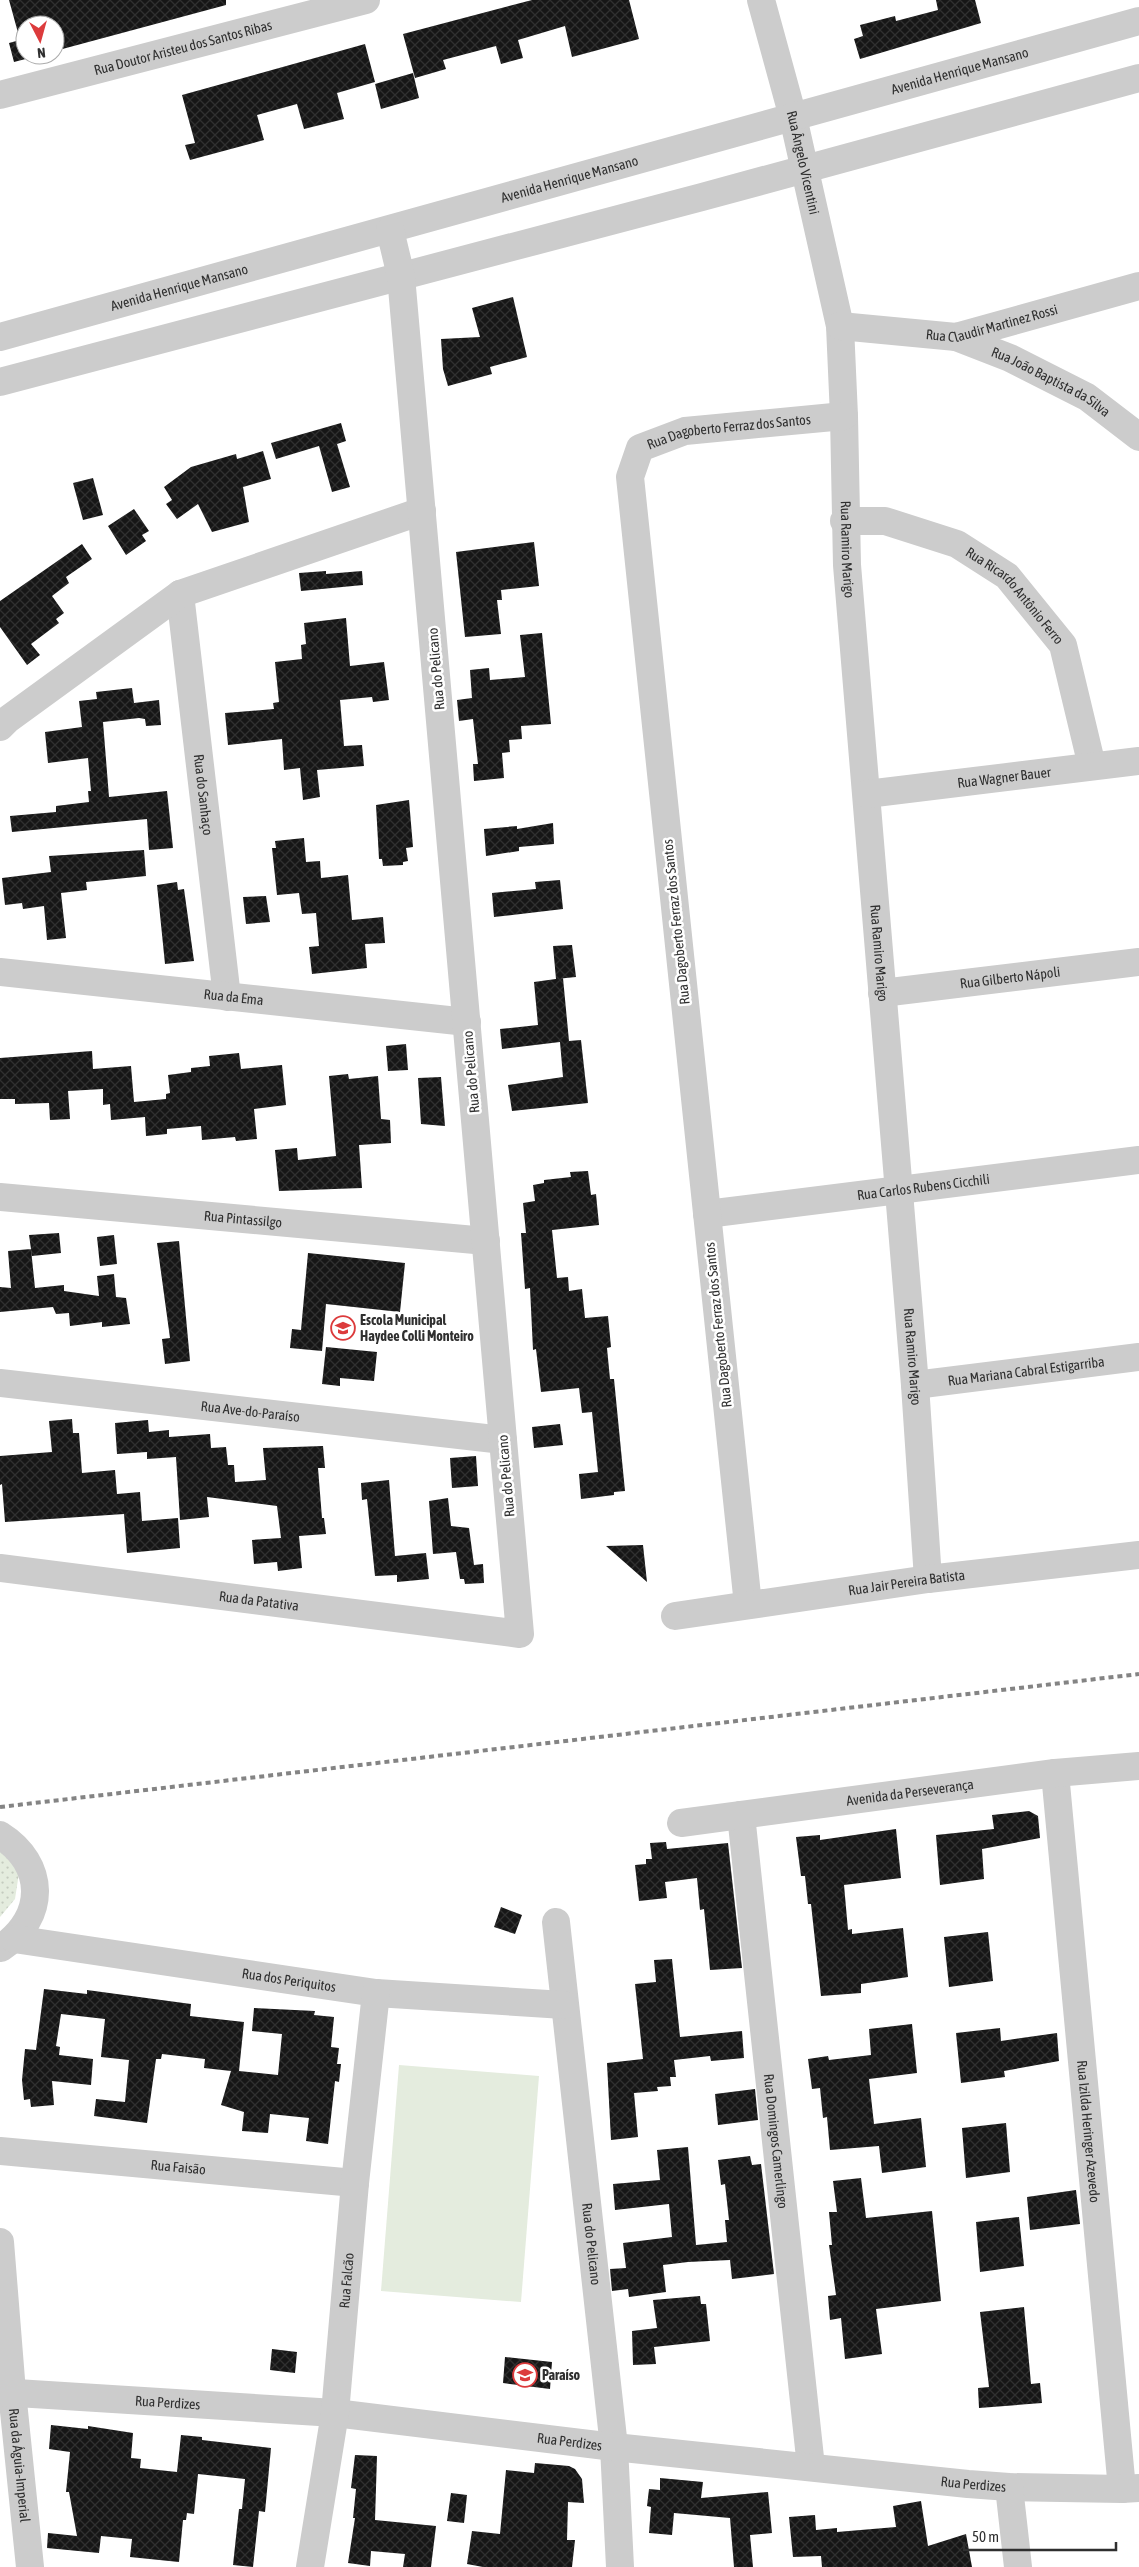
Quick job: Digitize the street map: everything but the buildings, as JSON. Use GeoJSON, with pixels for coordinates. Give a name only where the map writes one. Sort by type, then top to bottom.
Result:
{"type":"FeatureCollection","features":[{"type":"Feature","properties":{"kind":"street","name":"Rua Doutor Aristeu dos Santos Ribas"},"geometry":{"type":"LineString","coordinates":[[0,95],[366,0]]}},
{"type":"Feature","properties":{"kind":"street","name":"Rua Ângelo Vicentini"},"geometry":{"type":"LineString","coordinates":[[761,0],[793,117],[840,326]]}},
{"type":"Feature","properties":{"kind":"street","name":"Avenida Henrique Mansano"},"geometry":{"type":"LineString","coordinates":[[0,337],[1139,21]]}},
{"type":"Feature","properties":{"kind":"street"},"geometry":{"type":"LineString","coordinates":[[0,382],[1139,78]]}},
{"type":"Feature","properties":{"kind":"street","name":"Rua do Pelicano"},"geometry":{"type":"LineString","coordinates":[[390,230],[401,276],[520,1634]]}},
{"type":"Feature","properties":{"kind":"street","name":"Rua Claudir Martinez Rossi"},"geometry":{"type":"LineString","coordinates":[[840,326],[956,337],[1139,286]]}},
{"type":"Feature","properties":{"kind":"street","name":"Rua Ramiro Marigo"},"geometry":{"type":"LineString","coordinates":[[840,326],[844,416],[844,522],[897,1189],[915,1385],[928,1578]]}},
{"type":"Feature","properties":{"kind":"street","name":"Rua João Baptista da Silva"},"geometry":{"type":"LineString","coordinates":[[956,337],[1010,358],[1087,397],[1139,437]]}},
{"type":"Feature","properties":{"kind":"street","name":"Rua Dagoberto Ferraz dos Santos"},"geometry":{"type":"LineString","coordinates":[[748,1605],[630,477],[640,448],[685,431],[844,416]]}},
{"type":"Feature","properties":{"kind":"street"},"geometry":{"type":"LineString","coordinates":[[0,727],[180,594],[422,511]]}},
{"type":"Feature","properties":{"kind":"street","name":"Rua Ricardo Antônio Ferro"},"geometry":{"type":"LineString","coordinates":[[844,522],[885,521],[957,544],[1006,576],[1062,645],[1092,766]]}},
{"type":"Feature","properties":{"kind":"street","name":"Rua do Sanhaço"},"geometry":{"type":"LineString","coordinates":[[180,594],[227,997]]}},
{"type":"Feature","properties":{"kind":"street","name":"Rua Wagner Bauer"},"geometry":{"type":"LineString","coordinates":[[867,794],[1139,761]]}},
{"type":"Feature","properties":{"kind":"street","name":"Rua Gilberto Nápoli"},"geometry":{"type":"LineString","coordinates":[[882,993],[1139,962]]}},
{"type":"Feature","properties":{"kind":"street","name":"Rua da Ema"},"geometry":{"type":"LineString","coordinates":[[0,972],[467,1022]]}},
{"type":"Feature","properties":{"kind":"street","name":"Rua Carlos Rubens Cicchili"},"geometry":{"type":"LineString","coordinates":[[707,1214],[1139,1160]]}},
{"type":"Feature","properties":{"kind":"street","name":"Rua Pintassilgo"},"geometry":{"type":"LineString","coordinates":[[0,1197],[486,1241]]}},
{"type":"Feature","properties":{"kind":"street","name":"Rua Mariana Cabral Estigarriba"},"geometry":{"type":"LineString","coordinates":[[915,1385],[1139,1357]]}},
{"type":"Feature","properties":{"kind":"street","name":"Rua Ave-do-Paraíso"},"geometry":{"type":"LineString","coordinates":[[0,1383],[503,1440]]}},
{"type":"Feature","properties":{"kind":"street","name":"Rua Jair Pereira Batista"},"geometry":{"type":"LineString","coordinates":[[675,1616],[928,1578],[1139,1555]]}},
{"type":"Feature","properties":{"kind":"street","name":"Rua da Patativa"},"geometry":{"type":"LineString","coordinates":[[0,1568],[520,1634]]}},
{"type":"Feature","properties":{"kind":"street","name":"Avenida da Perseverança"},"geometry":{"type":"LineString","coordinates":[[681,1823],[1055,1773],[1139,1766]]}},
{"type":"Feature","properties":{"kind":"street","name":"Rua Izilda Heringer Azevedo"},"geometry":{"type":"LineString","coordinates":[[1055,1773],[1131,2489]]}},
{"type":"Feature","properties":{"kind":"street","name":"Rua Domingos Camerlingo"},"geometry":{"type":"LineString","coordinates":[[742,1815],[811,2467]]}},
{"type":"Feature","properties":{"kind":"street"},"geometry":{"type":"LineString","coordinates":[[0,1835],[15,1845],[28,1862],[35,1882],[34,1903],[27,1923],[7,1944]]}},
{"type":"Feature","properties":{"kind":"street","name":"Rua do Pelicano"},"geometry":{"type":"LineString","coordinates":[[556,1922],[614,2447],[620,2567]]}},
{"type":"Feature","properties":{"kind":"street","name":"Rua dos Periquitos"},"geometry":{"type":"LineString","coordinates":[[7,1944],[376,1993],[564,2005]]}},
{"type":"Feature","properties":{"kind":"street","name":"Rua Falcão"},"geometry":{"type":"LineString","coordinates":[[310,2567],[336,2413],[355,2183],[376,1993]]}},
{"type":"Feature","properties":{"kind":"street","name":"Rua Faisão"},"geometry":{"type":"LineString","coordinates":[[0,2151],[355,2183]]}},
{"type":"Feature","properties":{"kind":"street","name":"Rua da Águia-Imperial"},"geometry":{"type":"LineString","coordinates":[[0,2242],[6,2392],[30,2567]]}},
{"type":"Feature","properties":{"kind":"street","name":"Rua Perdizes"},"geometry":{"type":"LineString","coordinates":[[6,2392],[336,2413],[614,2447],[1009,2487],[1131,2489]]}},
{"type":"Feature","properties":{"kind":"street"},"geometry":{"type":"LineString","coordinates":[[1009,2487],[1018,2567]]}},
{"type":"Feature","properties":{"kind":"shaded area"},"geometry":{"type":"Polygon","coordinates":[[[0,1847],[19,1873],[15,1899],[0,1917],[0,1847]]]}},
{"type":"Feature","properties":{"kind":"shaded area"},"geometry":{"type":"Polygon","coordinates":[[[399,2065],[539,2076],[521,2302],[381,2291],[399,2065]]]}},
{"type":"Feature","properties":{"kind":"railway"},"geometry":{"type":"LineString","coordinates":[[0,1807],[1139,1674]]}},
{"type":"Feature","properties":{"kind":"place","name":"Escola Municipal Haydee Colli Monteiro"},"geometry":{"type":"Point","coordinates":[343,1328]}},
{"type":"Feature","properties":{"kind":"place","name":"Paraíso"},"geometry":{"type":"Point","coordinates":[525,2375]}}]}
